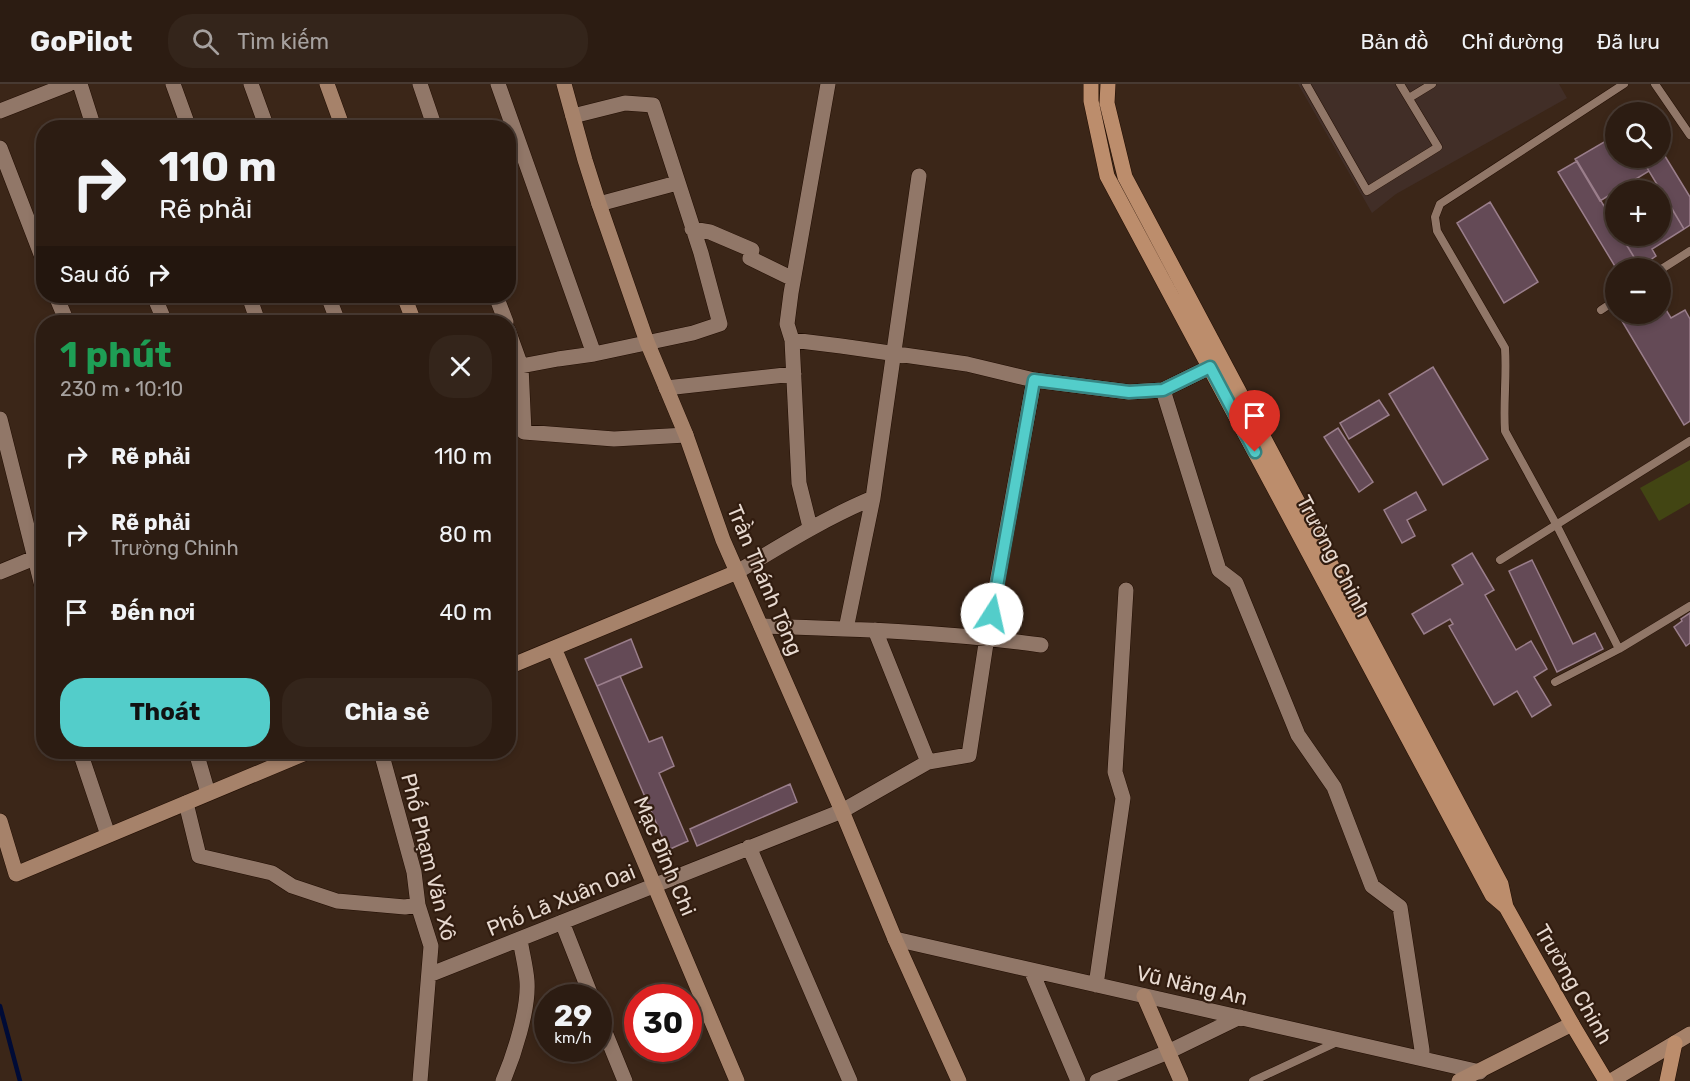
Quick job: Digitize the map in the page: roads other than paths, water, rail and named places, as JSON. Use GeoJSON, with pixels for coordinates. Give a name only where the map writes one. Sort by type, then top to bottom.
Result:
{"type":"FeatureCollection","features":[{"type":"Feature","properties":{"kind":"main road","name":"Trường Chinh"},"geometry":{"type":"LineString","coordinates":[[1091,84],[1091,101],[1107,176],[1492,895],[1506,908],[1606,1081]]}},
{"type":"Feature","properties":{"kind":"main road","name":"Trường Chinh"},"geometry":{"type":"LineString","coordinates":[[1108,84],[1107,103],[1125,177],[1501,884],[1506,908]]}},
{"type":"Feature","properties":{"kind":"main road"},"geometry":{"type":"LineString","coordinates":[[1667,1081],[1675,1043]]}},
{"type":"Feature","properties":{"kind":"street"},"geometry":{"type":"LineString","coordinates":[[0,111],[69,84]]}},
{"type":"Feature","properties":{"kind":"street"},"geometry":{"type":"LineString","coordinates":[[80,84],[91,120]]}},
{"type":"Feature","properties":{"kind":"street"},"geometry":{"type":"LineString","coordinates":[[173,84],[186,120]]}},
{"type":"Feature","properties":{"kind":"street"},"geometry":{"type":"LineString","coordinates":[[251,84],[264,120]]}},
{"type":"Feature","properties":{"kind":"street"},"geometry":{"type":"LineString","coordinates":[[327,84],[340,120]]}},
{"type":"Feature","properties":{"kind":"street"},"geometry":{"type":"LineString","coordinates":[[420,84],[432,120]]}},
{"type":"Feature","properties":{"kind":"street"},"geometry":{"type":"LineString","coordinates":[[498,84],[511,120]]}},
{"type":"Feature","properties":{"kind":"street","name":"Trần Thánh Tông"},"geometry":{"type":"LineString","coordinates":[[564,84],[599,204],[647,342],[686,435],[723,540],[842,811],[895,939],[959,1081]]}},
{"type":"Feature","properties":{"kind":"street"},"geometry":{"type":"LineString","coordinates":[[810,527],[799,483],[792,340],[787,324],[828,84]]}},
{"type":"Feature","properties":{"kind":"street"},"geometry":{"type":"LineString","coordinates":[[516,363],[594,354],[693,333],[720,324],[701,253],[653,105],[625,103],[573,116]]}},
{"type":"Feature","properties":{"kind":"street"},"geometry":{"type":"LineString","coordinates":[[516,135],[594,354]]}},
{"type":"Feature","properties":{"kind":"street"},"geometry":{"type":"LineString","coordinates":[[0,148],[36,241]]}},
{"type":"Feature","properties":{"kind":"street"},"geometry":{"type":"LineString","coordinates":[[846,629],[873,498],[919,176]]}},
{"type":"Feature","properties":{"kind":"street"},"geometry":{"type":"LineString","coordinates":[[599,204],[677,183]]}},
{"type":"Feature","properties":{"kind":"street"},"geometry":{"type":"LineString","coordinates":[[692,229],[710,232],[752,250],[750,258],[793,279]]}},
{"type":"Feature","properties":{"kind":"street"},"geometry":{"type":"LineString","coordinates":[[792,340],[967,364],[1034,380],[1129,392],[1163,390],[1210,367]]}},
{"type":"Feature","properties":{"kind":"street"},"geometry":{"type":"LineString","coordinates":[[516,371],[524,432],[615,439],[686,435]]}},
{"type":"Feature","properties":{"kind":"street"},"geometry":{"type":"LineString","coordinates":[[666,388],[794,374]]}},
{"type":"Feature","properties":{"kind":"street"},"geometry":{"type":"LineString","coordinates":[[987,638],[1034,380]]}},
{"type":"Feature","properties":{"kind":"street"},"geometry":{"type":"LineString","coordinates":[[1163,390],[1219,570],[1236,583],[1298,735],[1334,787],[1372,886],[1400,907],[1422,1058]]}},
{"type":"Feature","properties":{"kind":"street"},"geometry":{"type":"LineString","coordinates":[[0,419],[36,545]]}},
{"type":"Feature","properties":{"kind":"street"},"geometry":{"type":"LineString","coordinates":[[516,665],[737,572],[810,527],[873,498]]}},
{"type":"Feature","properties":{"kind":"street"},"geometry":{"type":"LineString","coordinates":[[0,572],[36,557]]}},
{"type":"Feature","properties":{"kind":"street"},"geometry":{"type":"LineString","coordinates":[[1096,985],[1123,798],[1115,772],[1126,590]]}},
{"type":"Feature","properties":{"kind":"street"},"geometry":{"type":"LineString","coordinates":[[761,626],[875,630],[987,638],[1041,645]]}},
{"type":"Feature","properties":{"kind":"street"},"geometry":{"type":"LineString","coordinates":[[875,630],[928,762]]}},
{"type":"Feature","properties":{"kind":"street","name":"Phố Lã Xuân Oai"},"geometry":{"type":"LineString","coordinates":[[429,975],[842,811],[928,762],[969,755],[987,638]]}},
{"type":"Feature","properties":{"kind":"street","name":"Mạc Đĩnh Chi"},"geometry":{"type":"LineString","coordinates":[[554,648],[737,1081]]}},
{"type":"Feature","properties":{"kind":"street"},"geometry":{"type":"LineString","coordinates":[[82,759],[108,835]]}},
{"type":"Feature","properties":{"kind":"street"},"geometry":{"type":"LineString","coordinates":[[198,759],[208,793]]}},
{"type":"Feature","properties":{"kind":"street"},"geometry":{"type":"LineString","coordinates":[[0,821],[16,874],[291,759]]}},
{"type":"Feature","properties":{"kind":"street","name":"Phố Phạm Văn Xô"},"geometry":{"type":"LineString","coordinates":[[383,759],[414,872],[418,905],[431,946],[420,1081]]}},
{"type":"Feature","properties":{"kind":"street"},"geometry":{"type":"LineString","coordinates":[[186,803],[199,856],[272,873],[292,886],[337,901],[405,907],[418,905]]}},
{"type":"Feature","properties":{"kind":"street"},"geometry":{"type":"LineString","coordinates":[[749,848],[850,1081]]}},
{"type":"Feature","properties":{"kind":"street"},"geometry":{"type":"LineString","coordinates":[[562,922],[586,984]]}},
{"type":"Feature","properties":{"kind":"street"},"geometry":{"type":"LineString","coordinates":[[502,1081],[513,1058],[524,1009],[527,982],[520,939]]}},
{"type":"Feature","properties":{"kind":"street","name":"Vũ Năng An"},"geometry":{"type":"LineString","coordinates":[[895,939],[1480,1072]]}},
{"type":"Feature","properties":{"kind":"street"},"geometry":{"type":"LineString","coordinates":[[1031,970],[1078,1081]]}},
{"type":"Feature","properties":{"kind":"street"},"geometry":{"type":"LineString","coordinates":[[1144,996],[1181,1081]]}},
{"type":"Feature","properties":{"kind":"street"},"geometry":{"type":"LineString","coordinates":[[1097,1081],[1168,1052],[1240,1017]]}},
{"type":"Feature","properties":{"kind":"street"},"geometry":{"type":"LineString","coordinates":[[1459,1081],[1572,1024]]}},
{"type":"Feature","properties":{"kind":"street"},"geometry":{"type":"LineString","coordinates":[[1611,1081],[1690,1034]]}},
{"type":"Feature","properties":{"kind":"street"},"geometry":{"type":"LineString","coordinates":[[612,1049],[625,1081]]}},
{"type":"Feature","properties":{"kind":"lane"},"geometry":{"type":"LineString","coordinates":[[1306,84],[1367,191],[1438,147],[1400,84]]}},
{"type":"Feature","properties":{"kind":"lane"},"geometry":{"type":"LineString","coordinates":[[1409,98],[1432,84]]}},
{"type":"Feature","properties":{"kind":"lane"},"geometry":{"type":"LineString","coordinates":[[1619,649],[1556,524],[1505,431],[1505,348],[1437,231],[1435,217],[1440,204],[1624,84]]}},
{"type":"Feature","properties":{"kind":"lane"},"geometry":{"type":"LineString","coordinates":[[1655,84],[1690,135]]}},
{"type":"Feature","properties":{"kind":"lane"},"geometry":{"type":"LineString","coordinates":[[1671,264],[1689,253]]}},
{"type":"Feature","properties":{"kind":"lane"},"geometry":{"type":"LineString","coordinates":[[1601,310],[1605,307]]}},
{"type":"Feature","properties":{"kind":"lane"},"geometry":{"type":"LineString","coordinates":[[1500,560],[1690,441]]}},
{"type":"Feature","properties":{"kind":"lane"},"geometry":{"type":"LineString","coordinates":[[1555,682],[1619,649],[1690,606]]}},
{"type":"Feature","properties":{"kind":"lane"},"geometry":{"type":"LineString","coordinates":[[1253,1081],[1341,1040]]}},
{"type":"Feature","properties":{"kind":"waterway"},"geometry":{"type":"LineString","coordinates":[[0,1006],[20,1081]]}}]}
